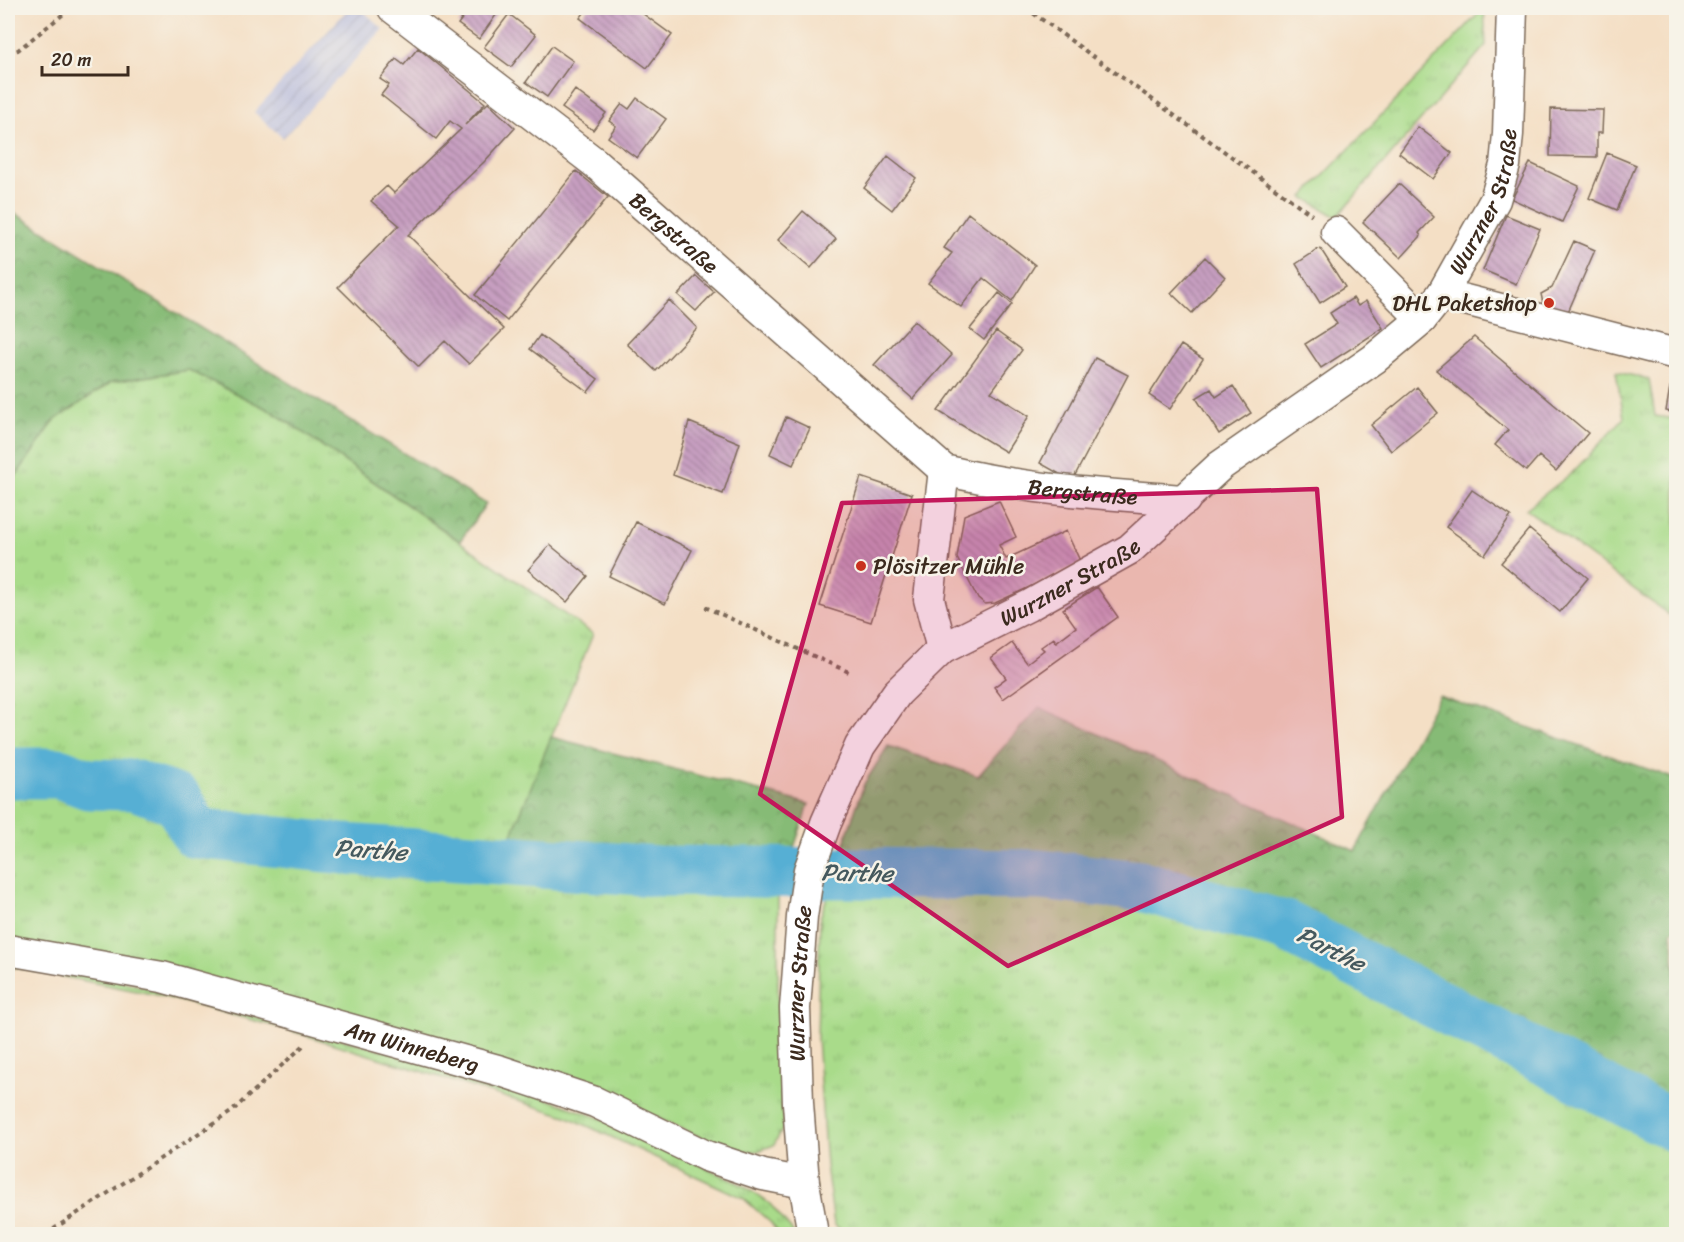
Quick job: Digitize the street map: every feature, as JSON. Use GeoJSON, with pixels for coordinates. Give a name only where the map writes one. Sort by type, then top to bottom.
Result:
{"type":"FeatureCollection","features":[{"type":"Feature","properties":{"kind":"street","name":"Bergstraße"},"geometry":{"type":"LineString","coordinates":[[393,8],[594,162],[944,470],[999,484],[1063,492],[1185,500]]}},
{"type":"Feature","properties":{"kind":"street","name":"Wurzner Straße"},"geometry":{"type":"LineString","coordinates":[[813,1234],[804,1182],[795,1008],[802,917],[809,870],[826,823],[860,746],[897,693],[942,649],[1028,606],[1130,549],[1220,466],[1374,359],[1422,319],[1442,294],[1494,200],[1504,165],[1511,75],[1512,8]]}},
{"type":"Feature","properties":{"kind":"street"},"geometry":{"type":"LineString","coordinates":[[1336,232],[1422,319]]}},
{"type":"Feature","properties":{"kind":"street"},"geometry":{"type":"LineString","coordinates":[[1442,294],[1677,354]]}},
{"type":"Feature","properties":{"kind":"street"},"geometry":{"type":"LineString","coordinates":[[942,649],[929,599],[944,470]]}},
{"type":"Feature","properties":{"kind":"street","name":"Am Winneberg"},"geometry":{"type":"LineString","coordinates":[[8,950],[162,977],[330,1021],[501,1071],[595,1102],[706,1156],[763,1175],[804,1182]]}},
{"type":"Feature","properties":{"kind":"path"},"geometry":{"type":"LineString","coordinates":[[8,53],[18,50],[71,8]]}},
{"type":"Feature","properties":{"kind":"path"},"geometry":{"type":"LineString","coordinates":[[1026,8],[1336,232]]}},
{"type":"Feature","properties":{"kind":"path"},"geometry":{"type":"LineString","coordinates":[[705,607],[851,673]]}},
{"type":"Feature","properties":{"kind":"path"},"geometry":{"type":"LineString","coordinates":[[46,1234],[231,1112],[330,1021]]}},
{"type":"Feature","properties":{"kind":"highlighted area"},"geometry":{"type":"Polygon","coordinates":[[[1317,489],[1342,817],[1008,966],[760,794],[842,503],[1317,489]]]}},
{"type":"Feature","properties":{"kind":"shaded area"},"geometry":{"type":"Polygon","coordinates":[[[349,8],[360,8],[383,29],[283,138],[254,112],[349,8]]]}},
{"type":"Feature","properties":{"kind":"green space"},"geometry":{"type":"Polygon","coordinates":[[[1484,8],[1486,45],[1337,217],[1303,197],[1484,8]]]}},
{"type":"Feature","properties":{"kind":"green space"},"geometry":{"type":"Polygon","coordinates":[[[8,209],[486,504],[460,541],[273,412],[189,370],[111,382],[55,420],[8,487],[8,209]]]}},
{"type":"Feature","properties":{"kind":"green space"},"geometry":{"type":"Polygon","coordinates":[[[189,370],[273,412],[593,634],[507,847],[429,856],[778,893],[778,1015],[783,1128],[774,1145],[758,1151],[735,1152],[595,1091],[8,941],[8,487],[55,420],[112,382],[189,370]]]}},
{"type":"Feature","properties":{"kind":"green space"},"geometry":{"type":"Polygon","coordinates":[[[1616,372],[1649,379],[1655,416],[1676,419],[1676,620],[1526,509],[1573,472],[1624,418],[1616,372]]]}},
{"type":"Feature","properties":{"kind":"green space"},"geometry":{"type":"Polygon","coordinates":[[[1439,696],[1676,779],[1676,928],[1672,931],[1676,980],[1676,1126],[1283,928],[1121,882],[1019,874],[966,865],[835,870],[864,784],[888,746],[978,776],[1039,707],[1355,851],[1439,696]]]}},
{"type":"Feature","properties":{"kind":"green space"},"geometry":{"type":"Polygon","coordinates":[[[551,737],[809,804],[790,859],[758,861],[507,847],[551,737]]]}},
{"type":"Feature","properties":{"kind":"green space"},"geometry":{"type":"Polygon","coordinates":[[[1019,874],[1121,882],[1283,928],[1676,1126],[1676,1234],[846,1234],[834,1224],[826,1165],[817,1038],[820,918],[831,885],[1019,874]]]}},
{"type":"Feature","properties":{"kind":"green space"},"geometry":{"type":"Polygon","coordinates":[[[8,957],[71,968],[493,1079],[621,1126],[744,1186],[770,1204],[795,1234],[779,1234],[771,1223],[743,1198],[566,1116],[282,1028],[157,995],[8,966],[8,957]]]}},
{"type":"Feature","properties":{"kind":"building"},"geometry":{"type":"Polygon","coordinates":[[[470,8],[501,8],[479,39],[458,24],[470,8]]]}},
{"type":"Feature","properties":{"kind":"building"},"geometry":{"type":"Polygon","coordinates":[[[588,8],[635,8],[672,35],[647,68],[580,18],[588,8]]]}},
{"type":"Feature","properties":{"kind":"building"},"geometry":{"type":"Polygon","coordinates":[[[509,14],[536,35],[511,67],[484,47],[509,14]]]}},
{"type":"Feature","properties":{"kind":"building"},"geometry":{"type":"Polygon","coordinates":[[[552,46],[573,61],[547,97],[526,82],[552,46]]]}},
{"type":"Feature","properties":{"kind":"building"},"geometry":{"type":"Polygon","coordinates":[[[418,48],[485,103],[465,125],[488,103],[515,128],[484,162],[408,235],[504,329],[469,364],[445,341],[419,367],[338,287],[399,225],[371,201],[387,186],[394,193],[461,129],[450,121],[436,139],[381,95],[389,85],[380,79],[396,59],[404,65],[418,48]]]}},
{"type":"Feature","properties":{"kind":"building"},"geometry":{"type":"Polygon","coordinates":[[[575,90],[606,113],[593,130],[562,108],[575,90]]]}},
{"type":"Feature","properties":{"kind":"building"},"geometry":{"type":"Polygon","coordinates":[[[637,98],[666,119],[637,158],[608,137],[616,126],[609,121],[622,104],[629,109],[637,98]]]}},
{"type":"Feature","properties":{"kind":"building"},"geometry":{"type":"Polygon","coordinates":[[[1551,109],[1603,110],[1602,133],[1597,133],[1597,157],[1550,156],[1551,109]]]}},
{"type":"Feature","properties":{"kind":"building"},"geometry":{"type":"Polygon","coordinates":[[[1418,127],[1452,153],[1433,179],[1399,153],[1418,127]]]}},
{"type":"Feature","properties":{"kind":"building"},"geometry":{"type":"Polygon","coordinates":[[[1607,153],[1636,165],[1617,210],[1589,198],[1607,153]]]}},
{"type":"Feature","properties":{"kind":"building"},"geometry":{"type":"Polygon","coordinates":[[[888,156],[916,178],[892,210],[864,188],[888,156]]]}},
{"type":"Feature","properties":{"kind":"building"},"geometry":{"type":"Polygon","coordinates":[[[1530,163],[1579,186],[1562,222],[1512,199],[1530,163]]]}},
{"type":"Feature","properties":{"kind":"building"},"geometry":{"type":"Polygon","coordinates":[[[576,171],[608,197],[507,321],[475,295],[576,171]]]}},
{"type":"Feature","properties":{"kind":"building"},"geometry":{"type":"Polygon","coordinates":[[[1399,184],[1434,217],[1401,258],[1363,222],[1399,184]]]}},
{"type":"Feature","properties":{"kind":"building"},"geometry":{"type":"Polygon","coordinates":[[[803,211],[836,239],[811,268],[778,240],[803,211]]]}},
{"type":"Feature","properties":{"kind":"building"},"geometry":{"type":"Polygon","coordinates":[[[968,213],[1035,265],[1012,301],[983,278],[961,307],[928,283],[952,253],[944,248],[968,213]]]}},
{"type":"Feature","properties":{"kind":"building"},"geometry":{"type":"Polygon","coordinates":[[[1506,215],[1540,229],[1516,284],[1483,270],[1506,215]]]}},
{"type":"Feature","properties":{"kind":"building"},"geometry":{"type":"Polygon","coordinates":[[[1574,241],[1595,250],[1568,312],[1544,308],[1541,294],[1552,288],[1574,241]]]}},
{"type":"Feature","properties":{"kind":"building"},"geometry":{"type":"Polygon","coordinates":[[[1320,248],[1345,287],[1320,303],[1296,264],[1320,248]]]}},
{"type":"Feature","properties":{"kind":"building"},"geometry":{"type":"Polygon","coordinates":[[[1205,257],[1225,277],[1192,313],[1171,293],[1205,257]]]}},
{"type":"Feature","properties":{"kind":"building"},"geometry":{"type":"Polygon","coordinates":[[[696,276],[714,292],[696,311],[678,295],[696,276]]]}},
{"type":"Feature","properties":{"kind":"building"},"geometry":{"type":"Polygon","coordinates":[[[999,293],[1012,304],[984,340],[970,329],[999,293]]]}},
{"type":"Feature","properties":{"kind":"building"},"geometry":{"type":"Polygon","coordinates":[[[1353,298],[1358,306],[1366,301],[1383,328],[1321,368],[1305,344],[1337,324],[1330,313],[1353,298]]]}},
{"type":"Feature","properties":{"kind":"building"},"geometry":{"type":"Polygon","coordinates":[[[669,300],[697,328],[656,371],[627,344],[669,300]]]}},
{"type":"Feature","properties":{"kind":"building"},"geometry":{"type":"Polygon","coordinates":[[[914,321],[952,355],[913,399],[874,365],[914,321]]]}},
{"type":"Feature","properties":{"kind":"building"},"geometry":{"type":"Polygon","coordinates":[[[996,331],[1022,350],[991,392],[1029,416],[1006,452],[938,411],[996,331]]]}},
{"type":"Feature","properties":{"kind":"building"},"geometry":{"type":"Polygon","coordinates":[[[540,335],[598,379],[588,392],[530,349],[540,335]]]}},
{"type":"Feature","properties":{"kind":"building"},"geometry":{"type":"Polygon","coordinates":[[[1474,337],[1588,433],[1556,471],[1539,456],[1526,471],[1495,445],[1508,430],[1436,370],[1474,337]]]}},
{"type":"Feature","properties":{"kind":"building"},"geometry":{"type":"Polygon","coordinates":[[[1181,345],[1203,359],[1170,409],[1149,395],[1181,345]]]}},
{"type":"Feature","properties":{"kind":"building"},"geometry":{"type":"Polygon","coordinates":[[[1095,358],[1128,375],[1072,481],[1040,463],[1095,358]]]}},
{"type":"Feature","properties":{"kind":"building"},"geometry":{"type":"Polygon","coordinates":[[[1233,386],[1251,413],[1219,434],[1196,398],[1211,389],[1216,397],[1233,386]]]}},
{"type":"Feature","properties":{"kind":"building"},"geometry":{"type":"Polygon","coordinates":[[[1417,387],[1438,413],[1391,451],[1371,425],[1417,387]]]}},
{"type":"Feature","properties":{"kind":"building"},"geometry":{"type":"Polygon","coordinates":[[[1670,387],[1676,388],[1676,413],[1666,411],[1670,387]]]}},
{"type":"Feature","properties":{"kind":"building"},"geometry":{"type":"Polygon","coordinates":[[[786,417],[810,428],[793,465],[770,454],[786,417]]]}},
{"type":"Feature","properties":{"kind":"building"},"geometry":{"type":"Polygon","coordinates":[[[689,422],[740,443],[723,494],[673,475],[689,422]]]}},
{"type":"Feature","properties":{"kind":"building","name":"Plösitzer Mühle"},"geometry":{"type":"Polygon","coordinates":[[[861,477],[912,494],[871,622],[820,606],[861,477]]]}},
{"type":"Feature","properties":{"kind":"building"},"geometry":{"type":"Polygon","coordinates":[[[1472,490],[1511,516],[1485,555],[1446,527],[1472,490]]]}},
{"type":"Feature","properties":{"kind":"building"},"geometry":{"type":"Polygon","coordinates":[[[999,501],[1016,537],[999,545],[1006,559],[1066,531],[1081,563],[995,603],[985,604],[977,597],[957,558],[964,515],[999,501]]]}},
{"type":"Feature","properties":{"kind":"building"},"geometry":{"type":"Polygon","coordinates":[[[636,522],[692,550],[665,604],[609,576],[636,522]]]}},
{"type":"Feature","properties":{"kind":"building"},"geometry":{"type":"Polygon","coordinates":[[[1529,529],[1588,578],[1560,612],[1501,563],[1529,529]]]}},
{"type":"Feature","properties":{"kind":"building"},"geometry":{"type":"Polygon","coordinates":[[[550,545],[588,576],[567,602],[528,570],[550,545]]]}},
{"type":"Feature","properties":{"kind":"building"},"geometry":{"type":"Polygon","coordinates":[[[1097,587],[1118,617],[1003,699],[994,687],[1006,678],[991,658],[1012,643],[1027,663],[1044,650],[1041,647],[1054,638],[1056,642],[1076,627],[1063,609],[1097,587]]]}},
{"type":"Feature","properties":{"kind":"waterway","name":"Parthe"},"geometry":{"type":"LineString","coordinates":[[8,773],[59,773],[88,784],[134,785],[177,800],[196,833],[344,849],[657,871],[1039,875],[1141,886],[1285,926],[1676,1127]]}},
{"type":"Feature","properties":{"kind":"place","name":"DHL Paketshop"},"geometry":{"type":"Point","coordinates":[1549,303]}},
{"type":"Feature","properties":{"kind":"place","name":"Plösitzer Mühle"},"geometry":{"type":"Point","coordinates":[861,566]}}]}
